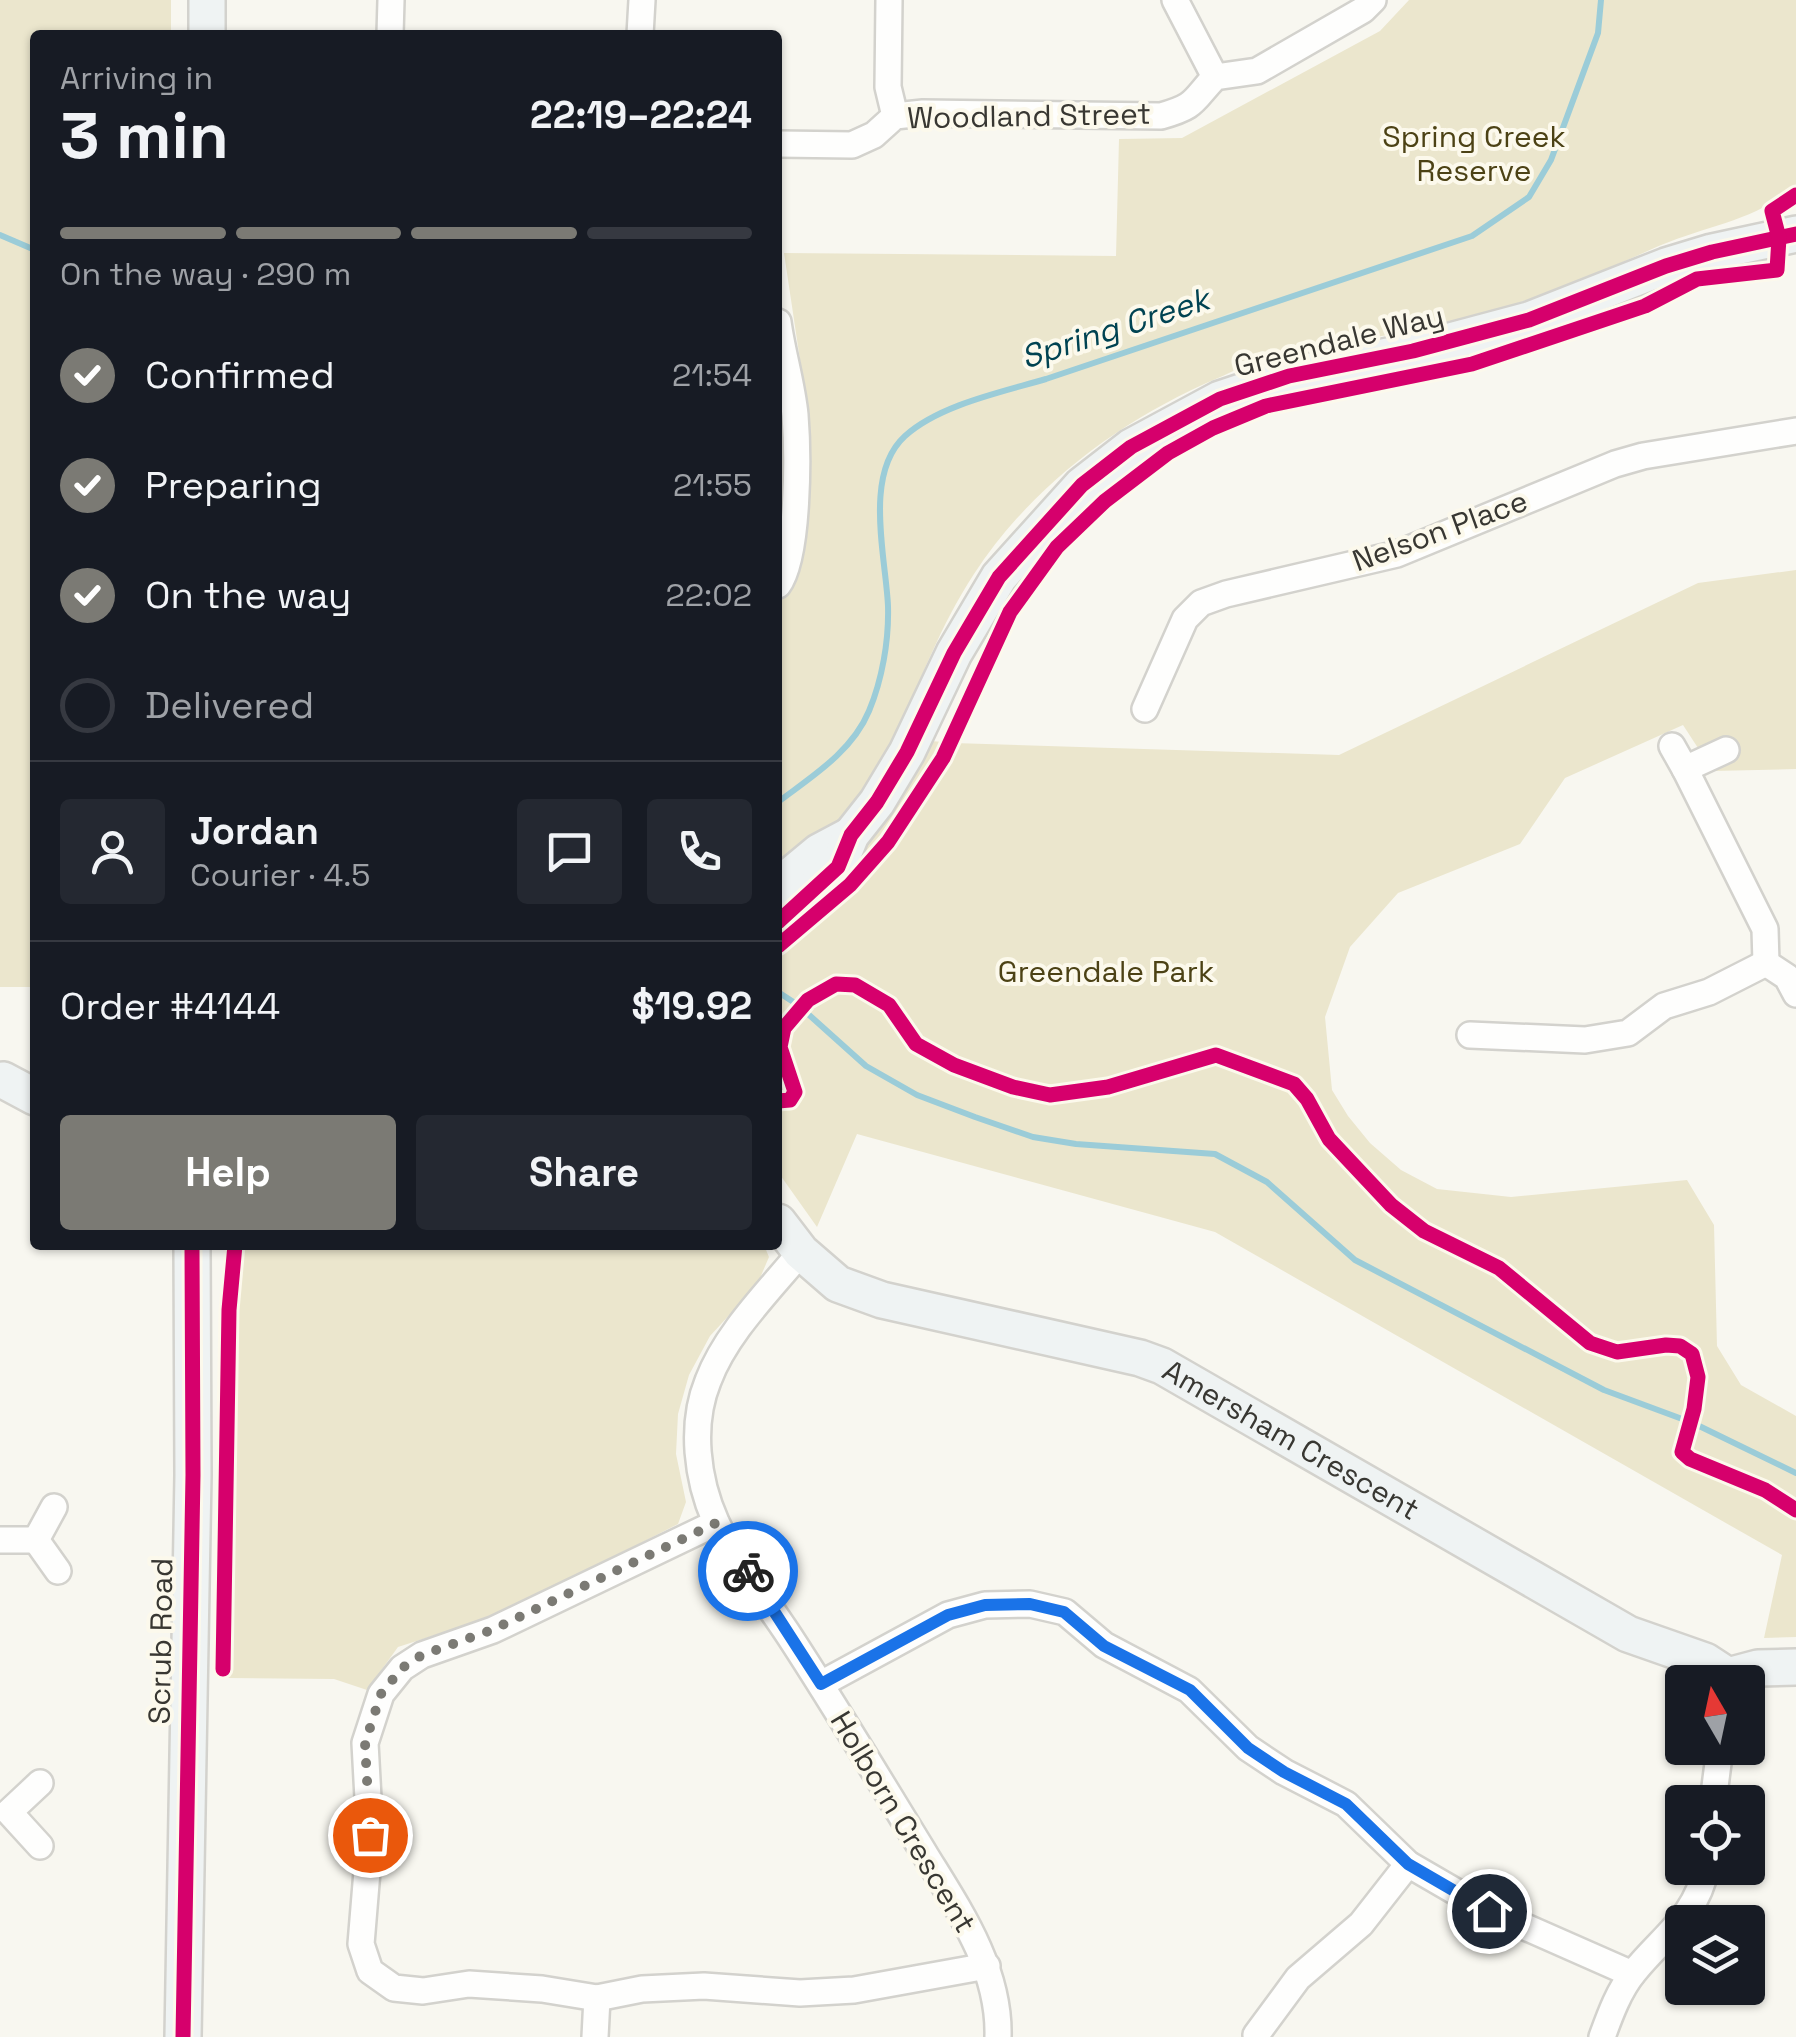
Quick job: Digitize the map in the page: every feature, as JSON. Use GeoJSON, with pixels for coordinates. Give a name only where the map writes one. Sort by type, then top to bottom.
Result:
{"type":"FeatureCollection","features":[{"type":"Feature","properties":{"kind":"street"},"geometry":{"type":"LineString","coordinates":[[207,0],[207,30]]}},
{"type":"Feature","properties":{"kind":"street"},"geometry":{"type":"LineString","coordinates":[[390,30],[391,0]]}},
{"type":"Feature","properties":{"kind":"street"},"geometry":{"type":"LineString","coordinates":[[640,30],[642,0]]}},
{"type":"Feature","properties":{"kind":"street"},"geometry":{"type":"LineString","coordinates":[[889,0],[888,86],[894,116]]}},
{"type":"Feature","properties":{"kind":"street"},"geometry":{"type":"LineString","coordinates":[[1175,0],[1215,76],[1258,71],[1363,10],[1372,0]]}},
{"type":"Feature","properties":{"kind":"street","name":"Woodland Street"},"geometry":{"type":"LineString","coordinates":[[782,144],[852,145],[874,134],[894,116],[923,113],[1162,116],[1185,110],[1199,99],[1215,76]]}},
{"type":"Feature","properties":{"kind":"street","name":"Greendale Way"},"geometry":{"type":"LineString","coordinates":[[782,907],[838,867],[852,835],[899,765],[954,653],[999,577],[1082,485],[1132,447],[1220,400],[1289,376],[1413,351],[1529,320],[1682,262],[1796,234]]}},
{"type":"Feature","properties":{"kind":"street"},"geometry":{"type":"LineString","coordinates":[[782,374],[795,412],[793,541],[782,580]]}},
{"type":"Feature","properties":{"kind":"street","name":"Nelson Place"},"geometry":{"type":"LineString","coordinates":[[1145,709],[1185,619],[1201,603],[1396,554],[1615,464],[1796,430]]}},
{"type":"Feature","properties":{"kind":"street"},"geometry":{"type":"LineString","coordinates":[[1672,746],[1765,929],[1766,963]]}},
{"type":"Feature","properties":{"kind":"street"},"geometry":{"type":"LineString","coordinates":[[1685,769],[1726,750]]}},
{"type":"Feature","properties":{"kind":"street"},"geometry":{"type":"LineString","coordinates":[[1766,963],[1787,977],[1796,994]]}},
{"type":"Feature","properties":{"kind":"street"},"geometry":{"type":"LineString","coordinates":[[1470,1035],[1585,1040],[1628,1033],[1664,1006],[1709,992],[1766,963]]}},
{"type":"Feature","properties":{"kind":"street","name":"Amersham Crescent"},"geometry":{"type":"LineString","coordinates":[[782,1227],[801,1252],[838,1284],[882,1300],[1162,1366],[1628,1634],[1695,1657],[1707,1665]]}},
{"type":"Feature","properties":{"kind":"street","name":"Scrub Road"},"geometry":{"type":"LineString","coordinates":[[183,2037],[193,1465],[192,1250]]}},
{"type":"Feature","properties":{"kind":"street","name":"Holborn Crescent"},"geometry":{"type":"LineString","coordinates":[[801,1252],[725,1347],[707,1382],[698,1426],[700,1473],[716,1523],[821,1684],[957,1906],[987,1966],[999,2022],[998,2037]]}},
{"type":"Feature","properties":{"kind":"street"},"geometry":{"type":"LineString","coordinates":[[36,1540],[54,1507]]}},
{"type":"Feature","properties":{"kind":"street"},"geometry":{"type":"LineString","coordinates":[[716,1523],[492,1630],[422,1655],[402,1668],[381,1694],[365,1743],[370,1835],[361,1944],[370,1971],[394,1988],[423,1991],[469,1984],[542,1988],[597,1998],[642,1989],[704,1986],[800,1993],[854,1990],[987,1966]]}},
{"type":"Feature","properties":{"kind":"street"},"geometry":{"type":"LineString","coordinates":[[0,1540],[36,1540]]}},
{"type":"Feature","properties":{"kind":"street"},"geometry":{"type":"LineString","coordinates":[[36,1540],[58,1571]]}},
{"type":"Feature","properties":{"kind":"street"},"geometry":{"type":"LineString","coordinates":[[821,1684],[948,1615],[985,1605],[1030,1604],[1064,1612],[1104,1646],[1190,1690],[1248,1748],[1346,1804],[1408,1864],[1489,1911],[1632,1974]]}},
{"type":"Feature","properties":{"kind":"street","name":"Amersham Crescent"},"geometry":{"type":"LineString","coordinates":[[1765,1668],[1796,1667]]}},
{"type":"Feature","properties":{"kind":"street"},"geometry":{"type":"LineString","coordinates":[[40,1783],[5,1812],[40,1846]]}},
{"type":"Feature","properties":{"kind":"street"},"geometry":{"type":"LineString","coordinates":[[1256,2035],[1298,1978],[1361,1924],[1408,1864]]}},
{"type":"Feature","properties":{"kind":"street"},"geometry":{"type":"LineString","coordinates":[[1602,2037],[1632,1974],[1682,1922],[1702,1885]]}},
{"type":"Feature","properties":{"kind":"street"},"geometry":{"type":"LineString","coordinates":[[594,2037],[597,1998]]}},
{"type":"Feature","properties":{"kind":"green space"},"geometry":{"type":"Polygon","coordinates":[[[0,0],[171,0],[171,30],[30,30],[30,987],[0,987],[0,0]]]}},
{"type":"Feature","properties":{"kind":"green space"},"geometry":{"type":"Polygon","coordinates":[[[1409,0],[1796,0],[1796,186],[1743,216],[1526,300],[1455,321],[1260,360],[1148,413],[1051,484],[997,542],[951,613],[896,738],[1339,755],[1698,583],[1796,570],[1796,769],[1713,771],[1683,725],[1565,778],[1520,844],[1398,893],[1350,947],[1325,1017],[1332,1090],[1348,1116],[1370,1143],[1401,1170],[1437,1189],[1511,1197],[1687,1180],[1714,1225],[1717,1346],[1741,1385],[1796,1416],[1796,1637],[1764,1638],[1782,1555],[1215,1232],[857,1134],[817,1227],[782,1178],[782,589],[799,570],[805,534],[808,413],[784,253],[1116,256],[1119,139],[1182,138],[1380,31],[1409,0]]]}},
{"type":"Feature","properties":{"kind":"green space"},"geometry":{"type":"Polygon","coordinates":[[[239,1250],[766,1250],[769,1257],[757,1285],[710,1336],[689,1375],[678,1414],[676,1454],[686,1502],[678,1524],[503,1613],[398,1647],[367,1690],[334,1679],[226,1678],[233,1309],[239,1250]]]}},
{"type":"Feature","properties":{"kind":"waterway","name":"Spring Creek"},"geometry":{"type":"LineString","coordinates":[[782,799],[841,751],[862,726],[874,699],[884,660],[888,619],[881,494],[892,452],[905,436],[935,416],[972,401],[1472,236],[1529,197],[1551,160],[1598,33],[1601,0]]}},
{"type":"Feature","properties":{"kind":"waterway","name":"Spring Creek"},"geometry":{"type":"LineString","coordinates":[[0,235],[30,248]]}},
{"type":"Feature","properties":{"kind":"waterway"},"geometry":{"type":"LineString","coordinates":[[782,995],[866,1066],[917,1095],[975,1117],[1033,1137],[1076,1144],[1215,1154],[1267,1182],[1355,1260],[1604,1390],[1693,1423],[1796,1473]]}},
{"type":"Feature","properties":{"kind":"cycle path"},"geometry":{"type":"LineString","coordinates":[[782,943],[850,885],[888,842],[943,758],[1010,612],[1057,547],[1105,501],[1168,453],[1213,428],[1266,406],[1472,364],[1645,306],[1697,279],[1777,270],[1779,238],[1772,211],[1796,195]]}},
{"type":"Feature","properties":{"kind":"cycle path"},"geometry":{"type":"LineString","coordinates":[[782,918],[838,867],[851,835],[877,802],[907,752],[954,653],[999,577],[1082,485],[1131,447],[1220,399],[1289,376],[1413,351],[1529,320],[1666,266],[1796,234]]}},
{"type":"Feature","properties":{"kind":"cycle path"},"geometry":{"type":"LineString","coordinates":[[782,1038],[784,1028],[808,1000],[836,984],[855,985],[889,1005],[916,1044],[954,1065],[1013,1087],[1050,1095],[1108,1087],[1216,1055],[1294,1084],[1329,1139],[1391,1205],[1424,1231],[1499,1268],[1590,1343],[1617,1352],[1680,1346],[1692,1354],[1698,1377],[1682,1452],[1690,1459],[1765,1490],[1796,1510]]}},
{"type":"Feature","properties":{"kind":"cycle path"},"geometry":{"type":"LineString","coordinates":[[782,1053],[795,1092],[790,1100],[782,1101]]}},
{"type":"Feature","properties":{"kind":"cycle path"},"geometry":{"type":"LineString","coordinates":[[183,2037],[193,1475],[192,1250]]}},
{"type":"Feature","properties":{"kind":"cycle path"},"geometry":{"type":"LineString","coordinates":[[223,1669],[229,1310],[235,1250]]}},
{"type":"Feature","properties":{"kind":"way so far"},"geometry":{"type":"LineString","coordinates":[[370,1835],[365,1743],[381,1694],[402,1668],[422,1655],[492,1630],[716,1523],[748,1571]]}},
{"type":"Feature","properties":{"kind":"route"},"geometry":{"type":"LineString","coordinates":[[748,1571],[821,1684],[948,1615],[985,1605],[1030,1604],[1064,1612],[1104,1646],[1190,1690],[1248,1748],[1346,1804],[1408,1864],[1489,1911]]}},
{"type":"Feature","properties":{"kind":"park label","name":"Spring Creek Reserve"},"geometry":{"type":"Point","coordinates":[1474,154]}},
{"type":"Feature","properties":{"kind":"park label","name":"Greendale Park"},"geometry":{"type":"Point","coordinates":[1106,972]}}]}
